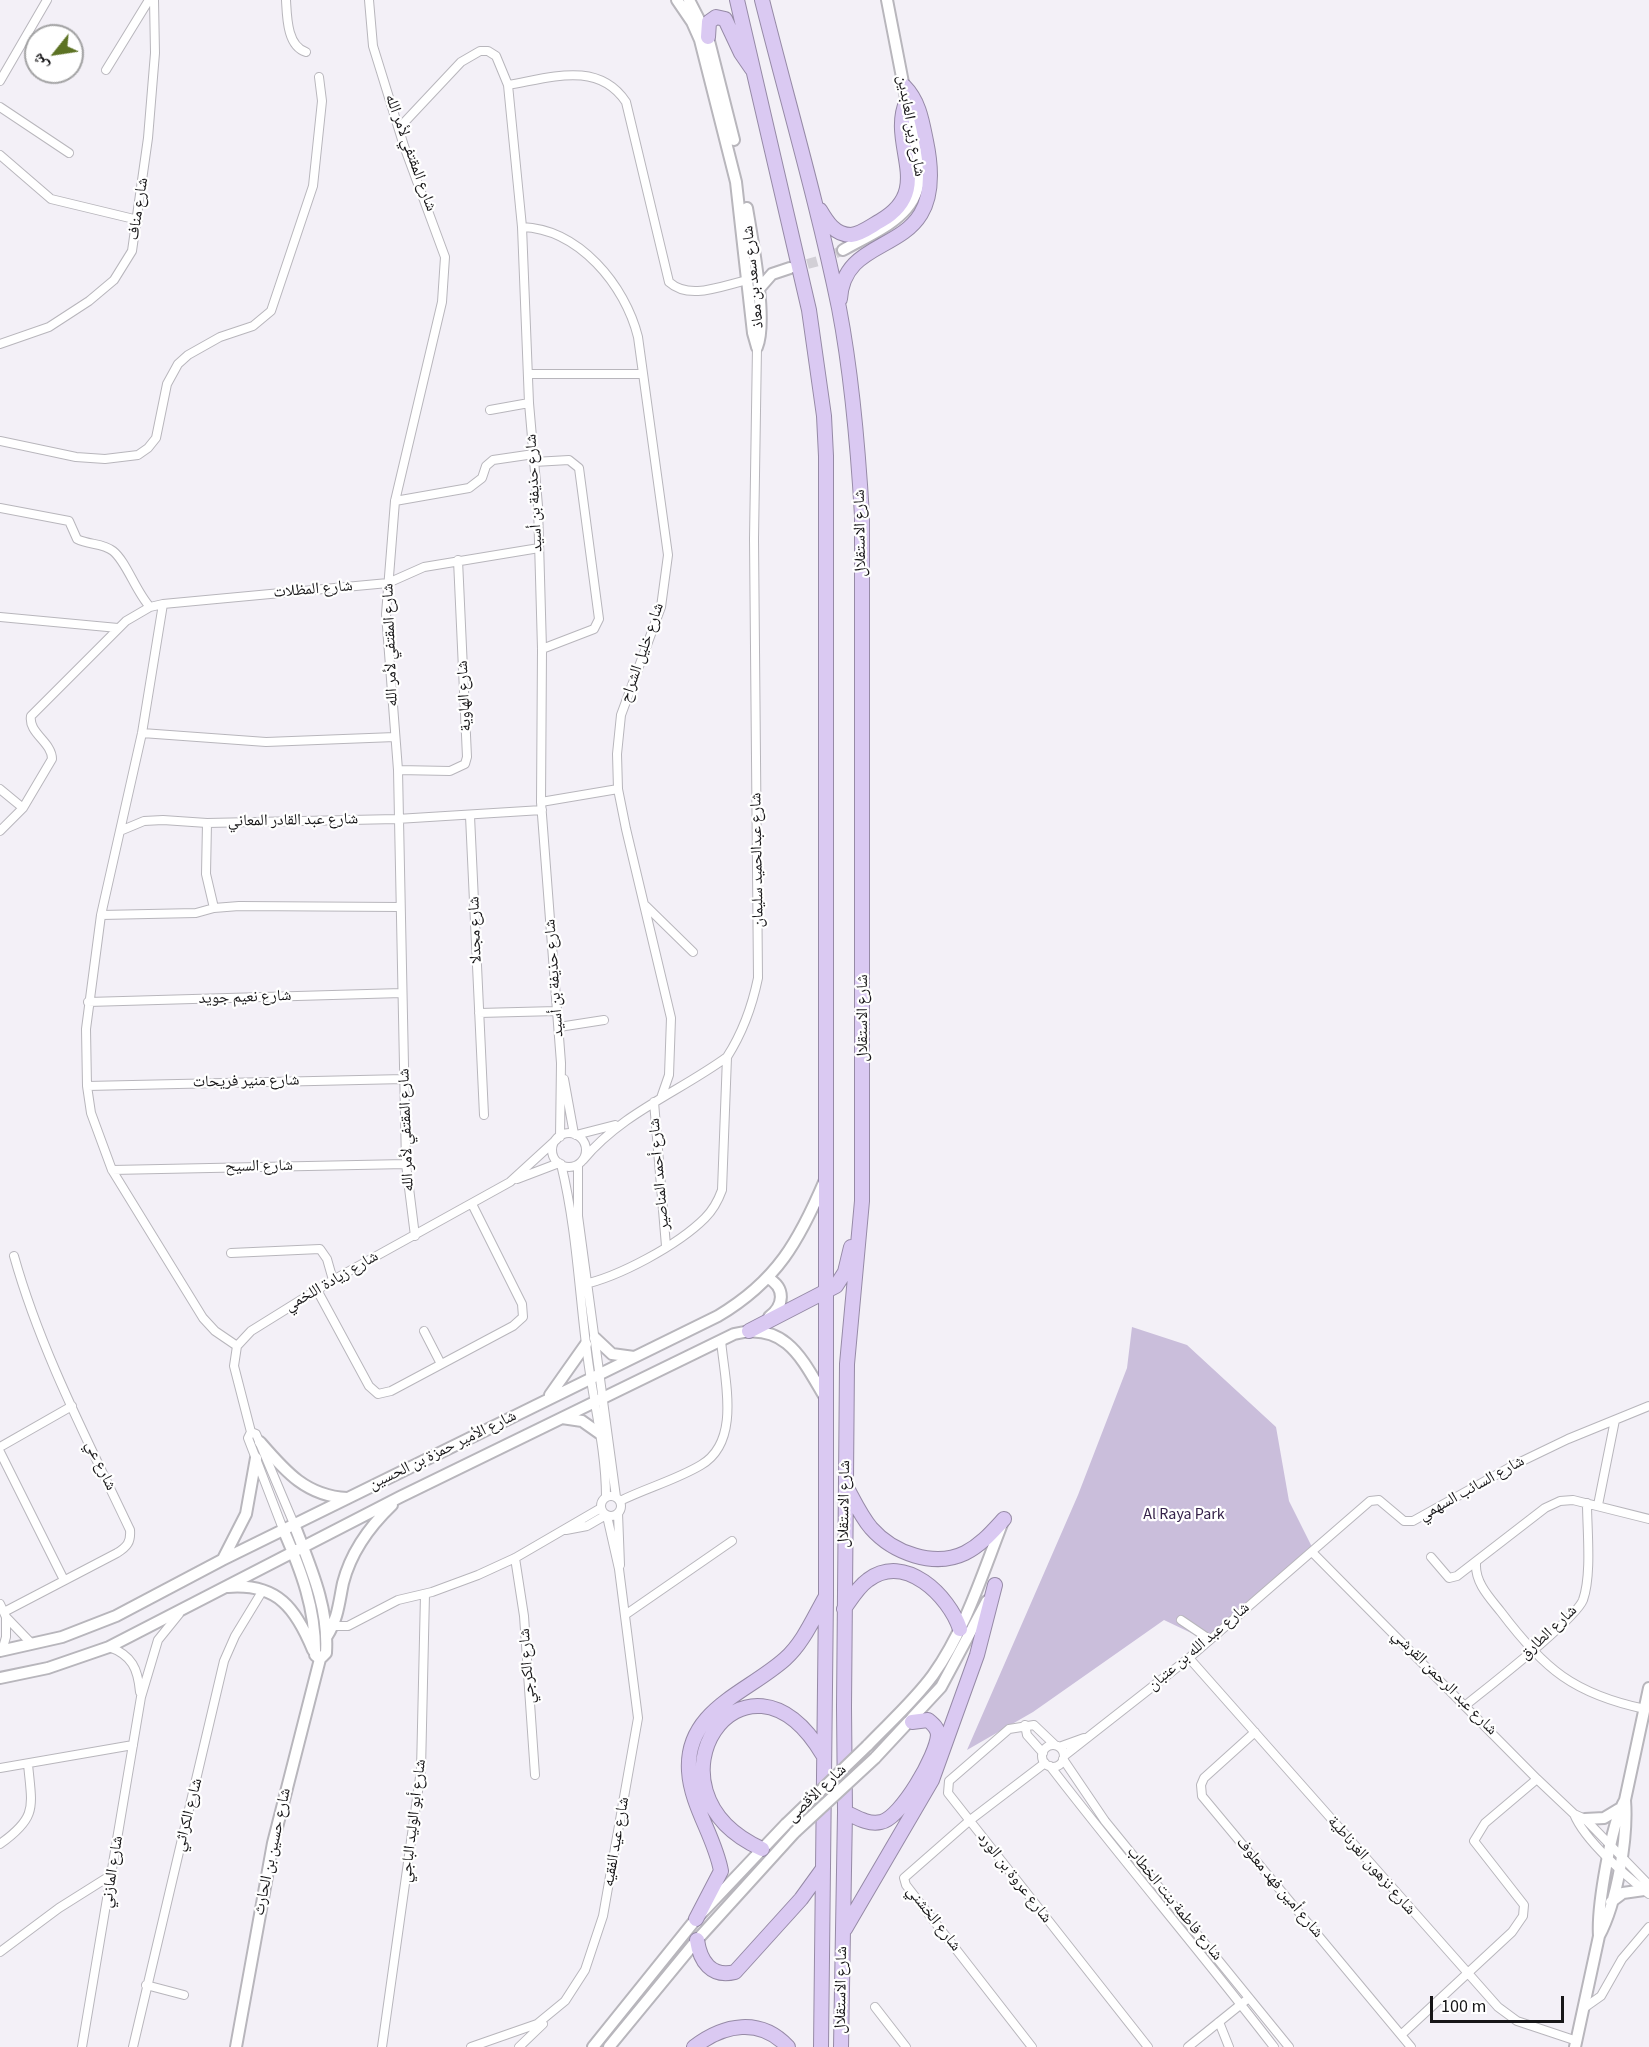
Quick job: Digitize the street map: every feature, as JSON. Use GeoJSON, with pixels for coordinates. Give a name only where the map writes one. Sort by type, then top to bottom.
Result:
{"type":"FeatureCollection","features":[{"type":"Feature","properties":{"kind":"highway","name":"شارع الاستقلال"},"geometry":{"type":"LineString","coordinates":[[737,0],[756,72],[809,310],[824,416],[827,529],[826,1596],[821,2047]]}},
{"type":"Feature","properties":{"kind":"highway","name":"شارع الاستقلال"},"geometry":{"type":"LineString","coordinates":[[762,0],[814,201],[839,310],[855,427],[862,516],[863,1022],[860,1235],[847,1364],[844,1609],[845,1812],[841,2047]]}},
{"type":"Feature","properties":{"kind":"highway"},"geometry":{"type":"LineString","coordinates":[[708,37],[709,22],[716,17],[725,19],[741,53],[756,72]]}},
{"type":"Feature","properties":{"kind":"highway"},"geometry":{"type":"LineString","coordinates":[[839,310],[841,286],[849,269],[858,260],[910,228],[922,212],[930,194],[932,174],[925,134],[915,100],[904,86]]}},
{"type":"Feature","properties":{"kind":"highway"},"geometry":{"type":"LineString","coordinates":[[814,201],[832,228],[844,234],[857,233],[898,208],[909,181],[901,126],[907,100]]}},
{"type":"Feature","properties":{"kind":"highway"},"geometry":{"type":"LineString","coordinates":[[814,1070],[826,1081]]}},
{"type":"Feature","properties":{"kind":"highway"},"geometry":{"type":"LineString","coordinates":[[749,1331],[825,1294],[843,1277],[851,1246],[860,1235]]}},
{"type":"Feature","properties":{"kind":"highway"},"geometry":{"type":"LineString","coordinates":[[846,1486],[873,1530],[887,1542],[918,1556],[942,1559],[964,1553],[989,1536],[1004,1520]]}},
{"type":"Feature","properties":{"kind":"highway"},"geometry":{"type":"LineString","coordinates":[[844,1609],[870,1578],[883,1574],[906,1574],[936,1590],[948,1602],[960,1629]]}},
{"type":"Feature","properties":{"kind":"highway"},"geometry":{"type":"LineString","coordinates":[[843,1930],[932,1779],[977,1655],[995,1585]]}},
{"type":"Feature","properties":{"kind":"highway"},"geometry":{"type":"LineString","coordinates":[[696,1919],[721,1871],[691,1785],[689,1756],[692,1741],[698,1728],[715,1710],[790,1654],[802,1639],[826,1596]]}},
{"type":"Feature","properties":{"kind":"highway"},"geometry":{"type":"LineString","coordinates":[[762,1849],[731,1831],[710,1800],[701,1763],[712,1730],[737,1711],[765,1706],[786,1712],[799,1722],[812,1736],[824,1756]]}},
{"type":"Feature","properties":{"kind":"highway"},"geometry":{"type":"LineString","coordinates":[[845,1812],[869,1822],[879,1822],[900,1810],[933,1751],[938,1734],[937,1728],[928,1720],[912,1722]]}},
{"type":"Feature","properties":{"kind":"highway"},"geometry":{"type":"LineString","coordinates":[[696,1940],[699,1954],[708,1968],[717,1973],[735,1972],[801,1899],[822,1870]]}},
{"type":"Feature","properties":{"kind":"highway"},"geometry":{"type":"LineString","coordinates":[[694,2047],[714,2033],[743,2026],[756,2027],[782,2045]]}},
{"type":"Feature","properties":{"kind":"main road","name":"شارع سعد بن معاذ"},"geometry":{"type":"LineString","coordinates":[[677,0],[692,22],[700,40],[734,158],[757,347]]}},
{"type":"Feature","properties":{"kind":"main road","name":"شارع سعد بن معاذ"},"geometry":{"type":"LineString","coordinates":[[688,0],[708,37],[754,258],[761,334],[757,347]]}},
{"type":"Feature","properties":{"kind":"main road","name":"شارع زين العابدين"},"geometry":{"type":"LineString","coordinates":[[843,250],[901,216],[918,193],[921,174],[887,0]]}},
{"type":"Feature","properties":{"kind":"main road"},"geometry":{"type":"LineString","coordinates":[[754,258],[761,266],[777,271],[790,268]]}},
{"type":"Feature","properties":{"kind":"main road"},"geometry":{"type":"LineString","coordinates":[[758,290],[777,271]]}},
{"type":"Feature","properties":{"kind":"main road","name":"شارع الأمير حمزة بن الحسين"},"geometry":{"type":"LineString","coordinates":[[1,1651],[32,1644],[101,1622],[724,1312],[768,1278],[799,1237],[826,1177]]}},
{"type":"Feature","properties":{"kind":"main road"},"geometry":{"type":"LineString","coordinates":[[749,1331],[776,1312],[781,1304],[780,1290],[768,1278]]}},
{"type":"Feature","properties":{"kind":"main road"},"geometry":{"type":"LineString","coordinates":[[749,1331],[772,1335],[788,1343],[801,1358],[826,1399]]}},
{"type":"Feature","properties":{"kind":"main road","name":"شارع الأمير حمزة بن الحسين"},"geometry":{"type":"LineString","coordinates":[[0,1678],[58,1665],[109,1647],[182,1611],[222,1587],[559,1418],[721,1340],[749,1331]]}},
{"type":"Feature","properties":{"kind":"main road"},"geometry":{"type":"LineString","coordinates":[[546,1399],[591,1341],[612,1353],[635,1357]]}},
{"type":"Feature","properties":{"kind":"main road"},"geometry":{"type":"LineString","coordinates":[[559,1418],[582,1421],[599,1433]]}},
{"type":"Feature","properties":{"kind":"main road"},"geometry":{"type":"LineString","coordinates":[[260,1442],[302,1485],[319,1493],[347,1498]]}},
{"type":"Feature","properties":{"kind":"main road"},"geometry":{"type":"LineString","coordinates":[[222,1560],[246,1514],[256,1458]]}},
{"type":"Feature","properties":{"kind":"main road"},"geometry":{"type":"LineString","coordinates":[[327,1636],[333,1626],[346,1573],[355,1551],[370,1528],[400,1497]]}},
{"type":"Feature","properties":{"kind":"main road","name":"شارع الأقصى"},"geometry":{"type":"LineString","coordinates":[[593,2047],[696,1919],[786,1824],[867,1746],[933,1675],[960,1629],[1004,1520]]}},
{"type":"Feature","properties":{"kind":"main road","name":"شارع حسين بن الحارث"},"geometry":{"type":"LineString","coordinates":[[289,1527],[322,1602],[327,1636],[326,1655],[318,1657]]}},
{"type":"Feature","properties":{"kind":"main road","name":"شارع حسين بن الحارث"},"geometry":{"type":"LineString","coordinates":[[236,2047],[273,1843],[318,1657],[315,1628],[298,1550]]}},
{"type":"Feature","properties":{"kind":"main road","name":"شارع الأقصى"},"geometry":{"type":"LineString","coordinates":[[609,2047],[696,1940],[795,1832],[875,1758],[936,1695],[954,1666],[995,1585]]}},
{"type":"Feature","properties":{"kind":"main road"},"geometry":{"type":"LineString","coordinates":[[222,1587],[237,1586],[263,1590],[285,1602],[296,1614],[318,1657]]}},
{"type":"Feature","properties":{"kind":"main road"},"geometry":{"type":"LineString","coordinates":[[1599,1936],[1598,1922],[1609,1853],[1649,1688]]}},
{"type":"Feature","properties":{"kind":"main road"},"geometry":{"type":"LineString","coordinates":[[1585,1819],[1604,1818],[1622,1805]]}},
{"type":"Feature","properties":{"kind":"main road"},"geometry":{"type":"LineString","coordinates":[[1576,2044],[1599,1936],[1611,1902],[1620,1863],[1622,1805]]}},
{"type":"Feature","properties":{"kind":"main road"},"geometry":{"type":"LineString","coordinates":[[1611,1902],[1623,1893],[1647,1890]]}},
{"type":"Feature","properties":{"kind":"street"},"geometry":{"type":"LineString","coordinates":[[0,81],[47,0]]}},
{"type":"Feature","properties":{"kind":"street"},"geometry":{"type":"LineString","coordinates":[[106,70],[149,0]]}},
{"type":"Feature","properties":{"kind":"street","name":"شارع مناف"},"geometry":{"type":"LineString","coordinates":[[0,344],[59,322],[105,288],[119,273],[132,251],[138,220],[155,53],[154,0]]}},
{"type":"Feature","properties":{"kind":"street"},"geometry":{"type":"LineString","coordinates":[[286,0],[292,39],[296,46],[306,51]]}},
{"type":"Feature","properties":{"kind":"street","name":"شارع المقتفي لأمر الله"},"geometry":{"type":"LineString","coordinates":[[369,0],[373,46],[416,179],[441,243],[446,271],[442,302],[395,501],[386,614],[398,770],[397,819],[406,1164],[415,1236]]}},
{"type":"Feature","properties":{"kind":"street","name":"شارع حذيفة بن أسيد"},"geometry":{"type":"LineString","coordinates":[[399,128],[461,62],[480,51],[488,51],[496,56],[508,85],[522,226],[539,548],[542,649],[542,806],[561,1062],[559,1138]]}},
{"type":"Feature","properties":{"kind":"street"},"geometry":{"type":"LineString","coordinates":[[508,85],[578,73],[602,79],[613,87],[626,102],[669,282],[676,288],[694,292],[748,280]]}},
{"type":"Feature","properties":{"kind":"street"},"geometry":{"type":"LineString","coordinates":[[0,441],[76,457],[105,459],[138,455],[156,438],[167,384],[178,364],[188,355],[220,337],[253,326],[271,311],[313,186],[322,101],[319,76]]}},
{"type":"Feature","properties":{"kind":"street"},"geometry":{"type":"LineString","coordinates":[[0,107],[69,153]]}},
{"type":"Feature","properties":{"kind":"street"},"geometry":{"type":"LineString","coordinates":[[0,155],[51,199],[138,220]]}},
{"type":"Feature","properties":{"kind":"street","name":"شارع خليل الشراح"},"geometry":{"type":"LineString","coordinates":[[522,226],[543,229],[565,240],[610,278],[633,318],[668,555],[661,607],[621,715],[618,732],[618,789],[636,876],[671,1018],[670,1067],[657,1100]]}},
{"type":"Feature","properties":{"kind":"street","name":"شارع عبدالحميد سليمان"},"geometry":{"type":"LineString","coordinates":[[584,1284],[631,1266],[666,1246],[705,1218],[714,1207],[722,1190],[727,1057],[752,1007],[758,978],[754,539],[757,347]]}},
{"type":"Feature","properties":{"kind":"street"},"geometry":{"type":"LineString","coordinates":[[529,374],[641,374]]}},
{"type":"Feature","properties":{"kind":"street"},"geometry":{"type":"LineString","coordinates":[[490,410],[530,403]]}},
{"type":"Feature","properties":{"kind":"street"},"geometry":{"type":"LineString","coordinates":[[395,501],[469,488],[482,478],[486,466],[493,460],[534,458],[569,460],[579,468],[599,619],[594,629],[542,649]]}},
{"type":"Feature","properties":{"kind":"street"},"geometry":{"type":"LineString","coordinates":[[0,508],[69,521],[77,539],[102,546],[117,554],[137,592],[150,608]]}},
{"type":"Feature","properties":{"kind":"street","name":"شارع المظلات"},"geometry":{"type":"LineString","coordinates":[[23,808],[52,759],[51,751],[32,725],[31,716],[99,651],[118,628],[150,608],[163,604],[388,583],[424,567],[539,548]]}},
{"type":"Feature","properties":{"kind":"street","name":"شارع الهاوية"},"geometry":{"type":"LineString","coordinates":[[398,770],[456,770],[465,764],[467,757],[458,560]]}},
{"type":"Feature","properties":{"kind":"street"},"geometry":{"type":"LineString","coordinates":[[163,604],[142,733],[101,915],[88,1002],[87,1086],[92,1113],[112,1170],[203,1318],[215,1331],[237,1346],[234,1366],[250,1432],[248,1438],[289,1527]]}},
{"type":"Feature","properties":{"kind":"street"},"geometry":{"type":"LineString","coordinates":[[0,617],[118,628]]}},
{"type":"Feature","properties":{"kind":"street"},"geometry":{"type":"LineString","coordinates":[[142,733],[266,742],[395,737]]}},
{"type":"Feature","properties":{"kind":"street"},"geometry":{"type":"LineString","coordinates":[[0,789],[23,808],[0,831]]}},
{"type":"Feature","properties":{"kind":"street"},"geometry":{"type":"LineString","coordinates":[[470,816],[542,806],[618,789]]}},
{"type":"Feature","properties":{"kind":"street","name":"شارع عبد القادر المعاني"},"geometry":{"type":"LineString","coordinates":[[214,908],[206,874],[207,823],[470,816]]}},
{"type":"Feature","properties":{"kind":"street","name":"شارع مجدلا"},"geometry":{"type":"LineString","coordinates":[[470,816],[484,1115]]}},
{"type":"Feature","properties":{"kind":"street"},"geometry":{"type":"LineString","coordinates":[[120,831],[144,821],[180,819],[207,823]]}},
{"type":"Feature","properties":{"kind":"street"},"geometry":{"type":"LineString","coordinates":[[645,905],[693,952]]}},
{"type":"Feature","properties":{"kind":"street"},"geometry":{"type":"LineString","coordinates":[[101,915],[196,913],[214,908],[399,907]]}},
{"type":"Feature","properties":{"kind":"street","name":"شارع نعيم جويد"},"geometry":{"type":"LineString","coordinates":[[88,1002],[402,993]]}},
{"type":"Feature","properties":{"kind":"street"},"geometry":{"type":"LineString","coordinates":[[479,1013],[557,1011]]}},
{"type":"Feature","properties":{"kind":"street"},"geometry":{"type":"LineString","coordinates":[[559,1027],[604,1020]]}},
{"type":"Feature","properties":{"kind":"street"},"geometry":{"type":"LineString","coordinates":[[560,1164],[569,1167],[580,1162],[600,1139],[619,1124],[727,1057]]}},
{"type":"Feature","properties":{"kind":"street","name":"شارع حذيفة بن أسيد"},"geometry":{"type":"LineString","coordinates":[[561,1062],[575,1135]]}},
{"type":"Feature","properties":{"kind":"street","name":"شارع منير فريحات"},"geometry":{"type":"LineString","coordinates":[[87,1086],[405,1079]]}},
{"type":"Feature","properties":{"kind":"street","name":"شارع أحمد المناصير"},"geometry":{"type":"LineString","coordinates":[[657,1100],[666,1246]]}},
{"type":"Feature","properties":{"kind":"street"},"geometry":{"type":"LineString","coordinates":[[584,1284],[572,1214],[560,1164],[553,1152],[559,1138],[619,1124]]}},
{"type":"Feature","properties":{"kind":"street"},"geometry":{"type":"LineString","coordinates":[[575,1135],[586,1149],[580,1162],[577,1199],[584,1284],[605,1449],[605,1513]]}},
{"type":"Feature","properties":{"kind":"street","name":"شارع زيادة اللخمي"},"geometry":{"type":"LineString","coordinates":[[510,1182],[559,1138]]}},
{"type":"Feature","properties":{"kind":"street","name":"شارع السيح"},"geometry":{"type":"LineString","coordinates":[[112,1170],[406,1164]]}},
{"type":"Feature","properties":{"kind":"street","name":"شارع زيادة اللخمي"},"geometry":{"type":"LineString","coordinates":[[237,1346],[250,1331],[333,1280],[510,1182],[560,1164]]}},
{"type":"Feature","properties":{"kind":"street"},"geometry":{"type":"LineString","coordinates":[[317,1290],[373,1391],[384,1394],[513,1326],[523,1317],[522,1304],[472,1204]]}},
{"type":"Feature","properties":{"kind":"street"},"geometry":{"type":"LineString","coordinates":[[231,1253],[320,1249],[327,1260],[333,1280]]}},
{"type":"Feature","properties":{"kind":"street","name":"شارع عي"},"geometry":{"type":"LineString","coordinates":[[3,1611],[123,1549],[131,1537],[130,1530],[39,1333],[14,1256]]}},
{"type":"Feature","properties":{"kind":"street"},"geometry":{"type":"LineString","coordinates":[[424,1331],[441,1364]]}},
{"type":"Feature","properties":{"kind":"street"},"geometry":{"type":"LineString","coordinates":[[606,1497],[618,1499],[695,1468],[717,1450],[724,1437],[727,1422],[721,1340]]}},
{"type":"Feature","properties":{"kind":"street"},"geometry":{"type":"LineString","coordinates":[[599,1400],[599,1433],[618,1499]]}},
{"type":"Feature","properties":{"kind":"street"},"geometry":{"type":"LineString","coordinates":[[0,1447],[72,1406]]}},
{"type":"Feature","properties":{"kind":"street","name":"شارع السائب السهمي"},"geometry":{"type":"LineString","coordinates":[[1313,1553],[1370,1501],[1379,1500],[1404,1521],[1413,1521],[1514,1465],[1649,1406]]}},
{"type":"Feature","properties":{"kind":"street"},"geometry":{"type":"LineString","coordinates":[[1598,1505],[1615,1420]]}},
{"type":"Feature","properties":{"kind":"street"},"geometry":{"type":"LineString","coordinates":[[250,1432],[255,1433],[260,1442],[289,1527]]}},
{"type":"Feature","properties":{"kind":"street"},"geometry":{"type":"LineString","coordinates":[[0,1452],[64,1580]]}},
{"type":"Feature","properties":{"kind":"street","name":"شارع عيد الفقيه"},"geometry":{"type":"LineString","coordinates":[[618,1499],[621,1541],[619,1569]]}},
{"type":"Feature","properties":{"kind":"street"},"geometry":{"type":"LineString","coordinates":[[1431,1557],[1449,1578],[1457,1576],[1476,1564],[1552,1504],[1567,1500],[1598,1505],[1649,1519]]}},
{"type":"Feature","properties":{"kind":"street","name":"شارع الطارق"},"geometry":{"type":"LineString","coordinates":[[1466,1705],[1531,1651],[1582,1601],[1587,1576],[1587,1503]]}},
{"type":"Feature","properties":{"kind":"street"},"geometry":{"type":"LineString","coordinates":[[333,1626],[348,1626],[398,1600],[425,1594],[515,1557],[565,1530],[605,1513],[618,1513]]}},
{"type":"Feature","properties":{"kind":"street","name":"شارع عيد الفقيه"},"geometry":{"type":"LineString","coordinates":[[471,2047],[518,2032],[552,2014],[565,2001],[585,1970],[603,1916],[634,1751],[638,1704],[619,1569],[605,1513]]}},
{"type":"Feature","properties":{"kind":"street"},"geometry":{"type":"LineString","coordinates":[[625,1615],[732,1540]]}},
{"type":"Feature","properties":{"kind":"street","name":"شارع عبد الله بن عتبان"},"geometry":{"type":"LineString","coordinates":[[1064,1758],[1084,1738],[1189,1658],[1313,1553]]}},
{"type":"Feature","properties":{"kind":"street","name":"شارع عبد الرحمن القرشي"},"geometry":{"type":"LineString","coordinates":[[1313,1553],[1574,1814],[1579,1824],[1647,1890]]}},
{"type":"Feature","properties":{"kind":"street","name":"شارع الكرجي"},"geometry":{"type":"LineString","coordinates":[[515,1557],[524,1616],[535,1775]]}},
{"type":"Feature","properties":{"kind":"street"},"geometry":{"type":"LineString","coordinates":[[1476,1564],[1476,1574],[1485,1592],[1531,1651],[1559,1675],[1586,1691],[1615,1703],[1645,1709]]}},
{"type":"Feature","properties":{"kind":"street","name":"شارع الكراثي"},"geometry":{"type":"LineString","coordinates":[[133,2047],[224,1661],[235,1636],[263,1590]]}},
{"type":"Feature","properties":{"kind":"street","name":"شارع أبو الوليد الباجي"},"geometry":{"type":"LineString","coordinates":[[382,2047],[422,1770],[425,1594]]}},
{"type":"Feature","properties":{"kind":"street"},"geometry":{"type":"LineString","coordinates":[[3,1611],[32,1644]]}},
{"type":"Feature","properties":{"kind":"street"},"geometry":{"type":"LineString","coordinates":[[1,1651],[6,1637],[3,1611]]}},
{"type":"Feature","properties":{"kind":"street","name":"شارع المازني"},"geometry":{"type":"LineString","coordinates":[[82,2047],[113,1874],[141,1697],[158,1640],[182,1611]]}},
{"type":"Feature","properties":{"kind":"street"},"geometry":{"type":"LineString","coordinates":[[1181,1620],[1209,1639]]}},
{"type":"Feature","properties":{"kind":"street","name":"شارع المازني"},"geometry":{"type":"LineString","coordinates":[[109,1647],[127,1655],[131,1660],[138,1672],[141,1697]]}},
{"type":"Feature","properties":{"kind":"street","name":"شارع نزهون الغرناطية"},"geometry":{"type":"LineString","coordinates":[[1189,1658],[1466,1974],[1507,2015],[1576,2044]]}},
{"type":"Feature","properties":{"kind":"street"},"geometry":{"type":"LineString","coordinates":[[1025,1725],[1034,1725],[1057,1746],[1064,1758],[1059,1765],[1047,1764],[1043,1753],[1027,1735],[1025,1725]]}},
{"type":"Feature","properties":{"kind":"street","name":"شارع عروة بن الورد"},"geometry":{"type":"LineString","coordinates":[[1025,1725],[1009,1729],[949,1781],[948,1793],[1148,2047]]}},
{"type":"Feature","properties":{"kind":"street","name":"شارع أمين فهد معلوف"},"geometry":{"type":"LineString","coordinates":[[1255,1732],[1204,1778],[1202,1796],[1411,2047]]}},
{"type":"Feature","properties":{"kind":"street","name":"شارع عبد الله بن عتبان"},"geometry":{"type":"LineString","coordinates":[[1057,1746],[1084,1738]]}},
{"type":"Feature","properties":{"kind":"street"},"geometry":{"type":"LineString","coordinates":[[0,1768],[133,1745]]}},
{"type":"Feature","properties":{"kind":"street"},"geometry":{"type":"LineString","coordinates":[[1043,1753],[1047,1747],[1057,1746]]}},
{"type":"Feature","properties":{"kind":"street","name":"شارع فاطمة بنت الخطاب"},"geometry":{"type":"LineString","coordinates":[[1064,1758],[1105,1821],[1250,1997],[1288,2047]]}},
{"type":"Feature","properties":{"kind":"street"},"geometry":{"type":"LineString","coordinates":[[0,1844],[18,1831],[30,1815],[32,1802],[28,1764]]}},
{"type":"Feature","properties":{"kind":"street","name":"شارع الخشني"},"geometry":{"type":"LineString","coordinates":[[1032,2047],[904,1881],[906,1875],[969,1821],[1047,1764]]}},
{"type":"Feature","properties":{"kind":"street","name":"شارع فاطمة بنت الخطاب"},"geometry":{"type":"LineString","coordinates":[[1047,1764],[1274,2047]]}},
{"type":"Feature","properties":{"kind":"street"},"geometry":{"type":"LineString","coordinates":[[1401,2035],[1512,1932],[1523,1916],[1525,1908],[1474,1841],[1478,1832],[1493,1816],[1538,1779]]}},
{"type":"Feature","properties":{"kind":"street","name":"شارع عبد الرحمن القرشي"},"geometry":{"type":"LineString","coordinates":[[1574,1814],[1585,1819],[1609,1853]]}},
{"type":"Feature","properties":{"kind":"street"},"geometry":{"type":"LineString","coordinates":[[0,1953],[59,1908],[113,1874]]}},
{"type":"Feature","properties":{"kind":"street"},"geometry":{"type":"LineString","coordinates":[[1584,2008],[1601,1996],[1622,1959],[1649,1927]]}},
{"type":"Feature","properties":{"kind":"street"},"geometry":{"type":"LineString","coordinates":[[147,1985],[184,1995]]}},
{"type":"Feature","properties":{"kind":"street"},"geometry":{"type":"LineString","coordinates":[[1188,2047],[1250,1997]]}},
{"type":"Feature","properties":{"kind":"street"},"geometry":{"type":"LineString","coordinates":[[875,2007],[906,2047]]}},
{"type":"Feature","properties":{"kind":"street"},"geometry":{"type":"LineString","coordinates":[[519,2047],[552,2014]]}},
{"type":"Feature","properties":{"kind":"street"},"geometry":{"type":"LineString","coordinates":[[1219,2022],[1229,2047]]}},
{"type":"Feature","properties":{"kind":"green space","name":"Al Raya Park"},"geometry":{"type":"Polygon","coordinates":[[[1132,1327],[1187,1345],[1276,1427],[1289,1501],[1313,1549],[1208,1641],[1164,1620],[1033,1712],[967,1750],[1078,1495],[1127,1368],[1132,1327]]]}},
{"type":"Feature","properties":{"kind":"tunnel"},"geometry":{"type":"LineString","coordinates":[[793,268],[822,260],[843,250]]}}]}
